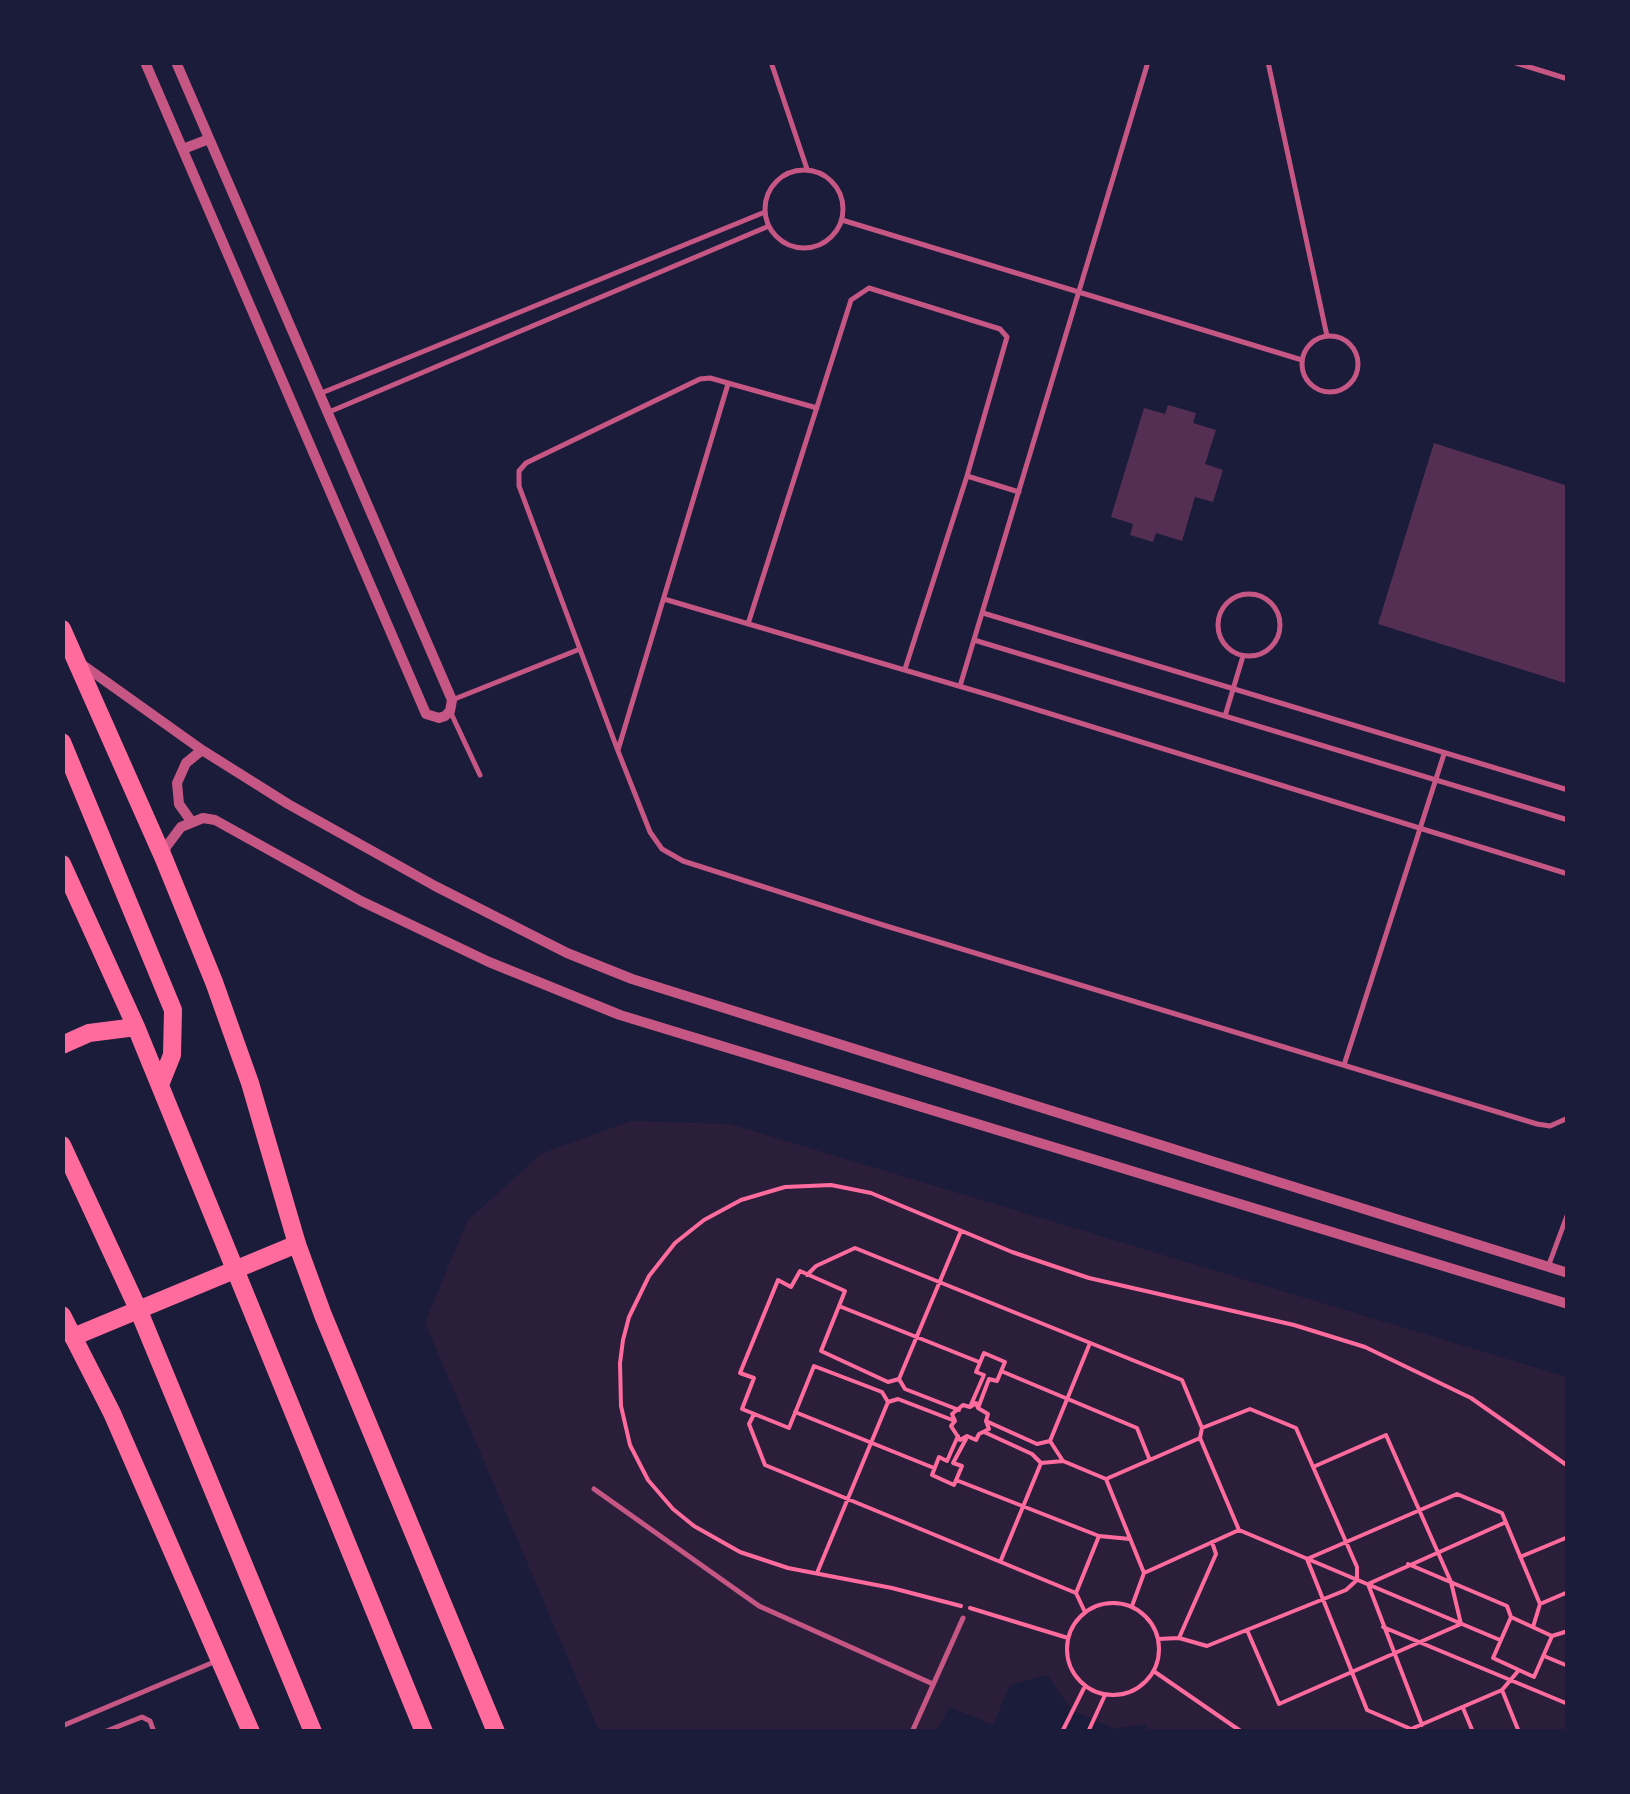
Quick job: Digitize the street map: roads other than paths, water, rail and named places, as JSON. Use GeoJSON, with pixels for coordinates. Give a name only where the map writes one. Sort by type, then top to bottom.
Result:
{"type":"FeatureCollection","features":[{"type":"Feature","properties":{"kind":"main road"},"geometry":{"type":"LineString","coordinates":[[62,628],[164,859],[250,1083],[297,1244],[323,1315],[496,1732]]}},
{"type":"Feature","properties":{"kind":"main road"},"geometry":{"type":"LineString","coordinates":[[62,742],[169,995],[175,1039],[160,1085]]}},
{"type":"Feature","properties":{"kind":"main road"},"geometry":{"type":"LineString","coordinates":[[62,864],[136,1027],[424,1732]]}},
{"type":"Feature","properties":{"kind":"main road"},"geometry":{"type":"LineString","coordinates":[[62,1046],[89,1033],[136,1027]]}},
{"type":"Feature","properties":{"kind":"main road"},"geometry":{"type":"LineString","coordinates":[[62,1145],[138,1309],[313,1732]]}},
{"type":"Feature","properties":{"kind":"main road"},"geometry":{"type":"LineString","coordinates":[[74,1337],[297,1244]]}},
{"type":"Feature","properties":{"kind":"main road"},"geometry":{"type":"LineString","coordinates":[[62,1315],[112,1413],[251,1732]]}},
{"type":"Feature","properties":{"kind":"street"},"geometry":{"type":"LineString","coordinates":[[145,62],[426,714],[439,718],[451,706],[176,62]]}},
{"type":"Feature","properties":{"kind":"street"},"geometry":{"type":"LineString","coordinates":[[182,149],[209,139]]}},
{"type":"Feature","properties":{"kind":"street"},"geometry":{"type":"LineString","coordinates":[[77,661],[202,750],[288,804],[510,926],[632,979],[1568,1274]]}},
{"type":"Feature","properties":{"kind":"street"},"geometry":{"type":"LineString","coordinates":[[191,821],[179,804],[177,782],[186,763],[202,750]]}},
{"type":"Feature","properties":{"kind":"street"},"geometry":{"type":"LineString","coordinates":[[164,859],[172,836],[191,821],[215,820],[362,901],[489,962],[620,1016],[1568,1304]]}},
{"type":"Feature","properties":{"kind":"lane"},"geometry":{"type":"LineString","coordinates":[[771,62],[807,169]]}},
{"type":"Feature","properties":{"kind":"lane"},"geometry":{"type":"LineString","coordinates":[[960,686],[1148,62]]}},
{"type":"Feature","properties":{"kind":"lane"},"geometry":{"type":"LineString","coordinates":[[1268,62],[1328,336]]}},
{"type":"Feature","properties":{"kind":"lane"},"geometry":{"type":"LineString","coordinates":[[1512,62],[1568,79]]}},
{"type":"Feature","properties":{"kind":"lane"},"geometry":{"type":"LineString","coordinates":[[807,169],[824,174],[836,186],[843,202],[842,220],[833,236],[817,246],[798,248],[781,240],[769,226],[765,212],[767,195],[776,180],[807,169]]}},
{"type":"Feature","properties":{"kind":"lane"},"geometry":{"type":"LineString","coordinates":[[318,394],[765,212]]}},
{"type":"Feature","properties":{"kind":"lane"},"geometry":{"type":"LineString","coordinates":[[842,220],[1302,360]]}},
{"type":"Feature","properties":{"kind":"lane"},"geometry":{"type":"LineString","coordinates":[[326,413],[769,226]]}},
{"type":"Feature","properties":{"kind":"lane"},"geometry":{"type":"LineString","coordinates":[[748,624],[852,300],[869,288],[1000,329],[1007,337],[905,670]]}},
{"type":"Feature","properties":{"kind":"lane"},"geometry":{"type":"LineString","coordinates":[[1328,336],[1350,345],[1358,368],[1345,389],[1320,391],[1310,384],[1302,360],[1307,349],[1328,336]]}},
{"type":"Feature","properties":{"kind":"lane"},"geometry":{"type":"LineString","coordinates":[[817,408],[710,378],[686,382],[526,463],[519,471],[519,486],[618,751],[650,832],[662,849],[682,861],[1537,1124],[1550,1126],[1568,1118]]}},
{"type":"Feature","properties":{"kind":"lane"},"geometry":{"type":"LineString","coordinates":[[618,751],[728,384]]}},
{"type":"Feature","properties":{"kind":"lane"},"geometry":{"type":"LineString","coordinates":[[967,476],[1019,492]]}},
{"type":"Feature","properties":{"kind":"lane"},"geometry":{"type":"LineString","coordinates":[[1252,594],[1266,598],[1275,608],[1280,621],[1279,635],[1271,648],[1258,656],[1243,656],[1229,650],[1220,638],[1217,622],[1223,606],[1236,596],[1252,594]]}},
{"type":"Feature","properties":{"kind":"lane"},"geometry":{"type":"LineString","coordinates":[[664,599],[1568,874]]}},
{"type":"Feature","properties":{"kind":"lane"},"geometry":{"type":"LineString","coordinates":[[982,613],[1568,790]]}},
{"type":"Feature","properties":{"kind":"lane"},"geometry":{"type":"LineString","coordinates":[[974,640],[1568,820]]}},
{"type":"Feature","properties":{"kind":"lane"},"geometry":{"type":"LineString","coordinates":[[480,776],[451,706],[580,650]]}},
{"type":"Feature","properties":{"kind":"lane"},"geometry":{"type":"LineString","coordinates":[[1225,716],[1243,656]]}},
{"type":"Feature","properties":{"kind":"lane"},"geometry":{"type":"LineString","coordinates":[[1344,1066],[1444,753]]}},
{"type":"Feature","properties":{"kind":"lane"},"geometry":{"type":"LineString","coordinates":[[1548,1267],[1568,1213]]}},
{"type":"Feature","properties":{"kind":"lane"},"geometry":{"type":"LineString","coordinates":[[594,1490],[759,1606],[933,1684]]}},
{"type":"Feature","properties":{"kind":"lane"},"geometry":{"type":"LineString","coordinates":[[912,1732],[962,1618]]}},
{"type":"Feature","properties":{"kind":"lane"},"geometry":{"type":"LineString","coordinates":[[62,1726],[221,1659]]}},
{"type":"Feature","properties":{"kind":"lane"},"geometry":{"type":"LineString","coordinates":[[104,1732],[142,1717],[150,1720],[154,1732]]}}]}
